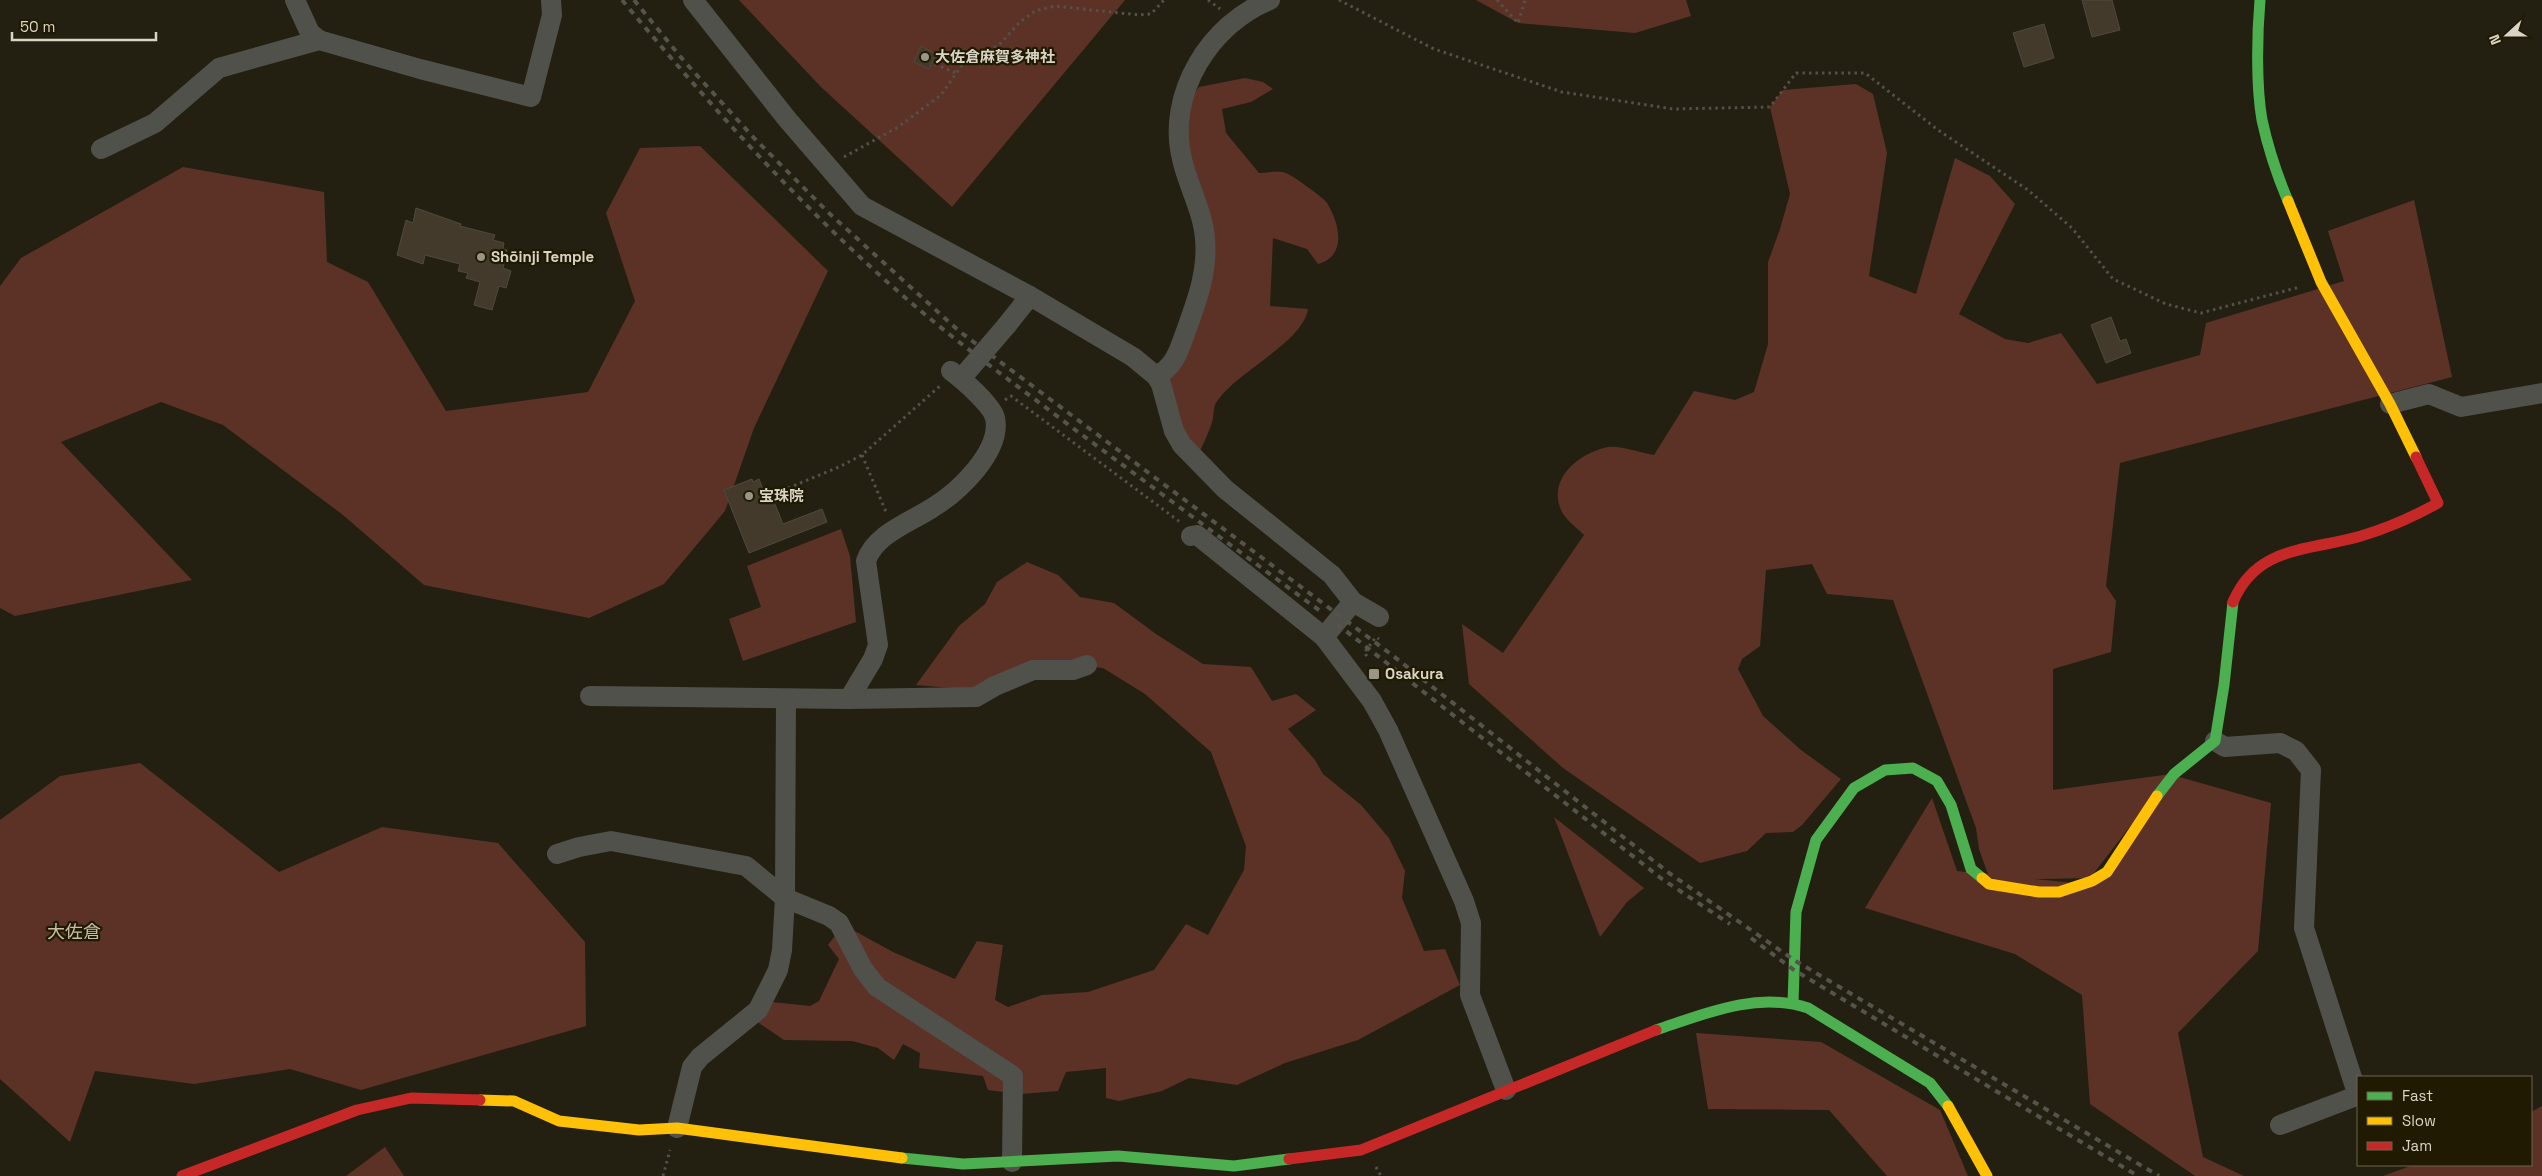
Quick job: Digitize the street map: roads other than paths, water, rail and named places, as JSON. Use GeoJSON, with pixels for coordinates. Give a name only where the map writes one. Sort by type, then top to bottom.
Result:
{"type":"FeatureCollection","features":[{"type":"Feature","properties":{"kind":"street"},"geometry":{"type":"LineString","coordinates":[[295,0],[310,33],[319,40],[420,69],[532,97],[552,15],[551,0]]}},
{"type":"Feature","properties":{"kind":"street"},"geometry":{"type":"LineString","coordinates":[[693,0],[787,120],[862,206],[1030,296],[1134,357],[1156,376],[1161,384],[1174,431],[1182,445],[1225,489],[1332,575],[1353,602],[1379,617]]}},
{"type":"Feature","properties":{"kind":"street"},"geometry":{"type":"LineString","coordinates":[[1156,376],[1165,372],[1176,358],[1199,295],[1206,254],[1202,222],[1179,145],[1178,131],[1184,89],[1203,56],[1225,28],[1235,19],[1270,0]]}},
{"type":"Feature","properties":{"kind":"street"},"geometry":{"type":"LineString","coordinates":[[1793,1003],[1796,912],[1816,840],[1854,788],[1885,770],[1914,768],[1937,781],[1951,805],[1962,845],[1971,868],[1989,884],[2039,892],[2059,892],[2092,882],[2107,872],[2148,807],[2174,774],[2215,741],[2224,695],[2233,602],[2247,574],[2272,557],[2311,546],[2350,539],[2405,521],[2438,504],[2390,404],[2321,282],[2276,174],[2262,119],[2258,53],[2260,0]]}},
{"type":"Feature","properties":{"kind":"street"},"geometry":{"type":"LineString","coordinates":[[101,149],[155,123],[220,68],[319,40]]}},
{"type":"Feature","properties":{"kind":"street"},"geometry":{"type":"LineString","coordinates":[[848,699],[873,658],[878,645],[866,561],[870,548],[893,531],[948,498],[968,479],[991,446],[995,418],[991,410],[958,374],[1007,325],[1030,296]]}},
{"type":"Feature","properties":{"kind":"street"},"geometry":{"type":"LineString","coordinates":[[2390,404],[2429,394],[2461,407],[2542,393]]}},
{"type":"Feature","properties":{"kind":"street"},"geometry":{"type":"LineString","coordinates":[[1194,535],[1324,637],[1372,701],[1388,730],[1464,901],[1471,922],[1470,995],[1506,1090]]}},
{"type":"Feature","properties":{"kind":"street"},"geometry":{"type":"LineString","coordinates":[[1324,637],[1353,602]]}},
{"type":"Feature","properties":{"kind":"street"},"geometry":{"type":"LineString","coordinates":[[590,696],[786,699],[976,697],[995,686],[1033,670],[1073,670],[1087,665]]}},
{"type":"Feature","properties":{"kind":"street"},"geometry":{"type":"LineString","coordinates":[[677,1128],[692,1067],[696,1061],[758,1010],[764,1003],[778,970],[782,950],[786,898],[786,699]]}},
{"type":"Feature","properties":{"kind":"street"},"geometry":{"type":"LineString","coordinates":[[2215,741],[2225,747],[2280,744],[2296,751],[2312,770],[2304,928],[2357,1093],[2351,1098],[2280,1125]]}},
{"type":"Feature","properties":{"kind":"street"},"geometry":{"type":"LineString","coordinates":[[557,854],[579,847],[610,842],[746,866],[786,898],[829,916],[839,923],[863,969],[877,987],[1013,1076],[1012,1162]]}},
{"type":"Feature","properties":{"kind":"street"},"geometry":{"type":"LineString","coordinates":[[182,1176],[357,1110],[411,1098],[514,1101],[559,1121],[640,1130],[677,1128],[860,1154],[963,1164],[1118,1156],[1234,1166],[1361,1150],[1648,1033],[1702,1015],[1752,1002],[1793,1003],[1808,1008],[1930,1083],[1954,1114],[1987,1176]]}},
{"type":"Feature","properties":{"kind":"railway"},"geometry":{"type":"LineString","coordinates":[[622,0],[699,90],[779,178],[864,261],[908,300],[997,371],[1323,613]]}},
{"type":"Feature","properties":{"kind":"railway"},"geometry":{"type":"LineString","coordinates":[[634,0],[684,61],[754,138],[830,214],[959,331],[1392,655],[1669,873],[1794,960],[2159,1176]]}},
{"type":"Feature","properties":{"kind":"railway"},"geometry":{"type":"LineString","coordinates":[[1337,624],[1662,879],[1730,924]]}},
{"type":"Feature","properties":{"kind":"railway"},"geometry":{"type":"LineString","coordinates":[[1751,938],[1794,970],[2138,1176]]}},
{"type":"Feature","properties":{"kind":"place","name":"大佐倉麻賀多神社"},"geometry":{"type":"Point","coordinates":[925,57]}},
{"type":"Feature","properties":{"kind":"place","name":"Shōinji Temple"},"geometry":{"type":"Point","coordinates":[481,257]}},
{"type":"Feature","properties":{"kind":"place","name":"宝珠院"},"geometry":{"type":"Point","coordinates":[749,496]}},
{"type":"Feature","properties":{"kind":"place","name":"Osakura"},"geometry":{"type":"Point","coordinates":[1374,674]}},
{"type":"Feature","properties":{"kind":"district","name":"大佐倉"},"geometry":{"type":"Point","coordinates":[74,932]}}]}
